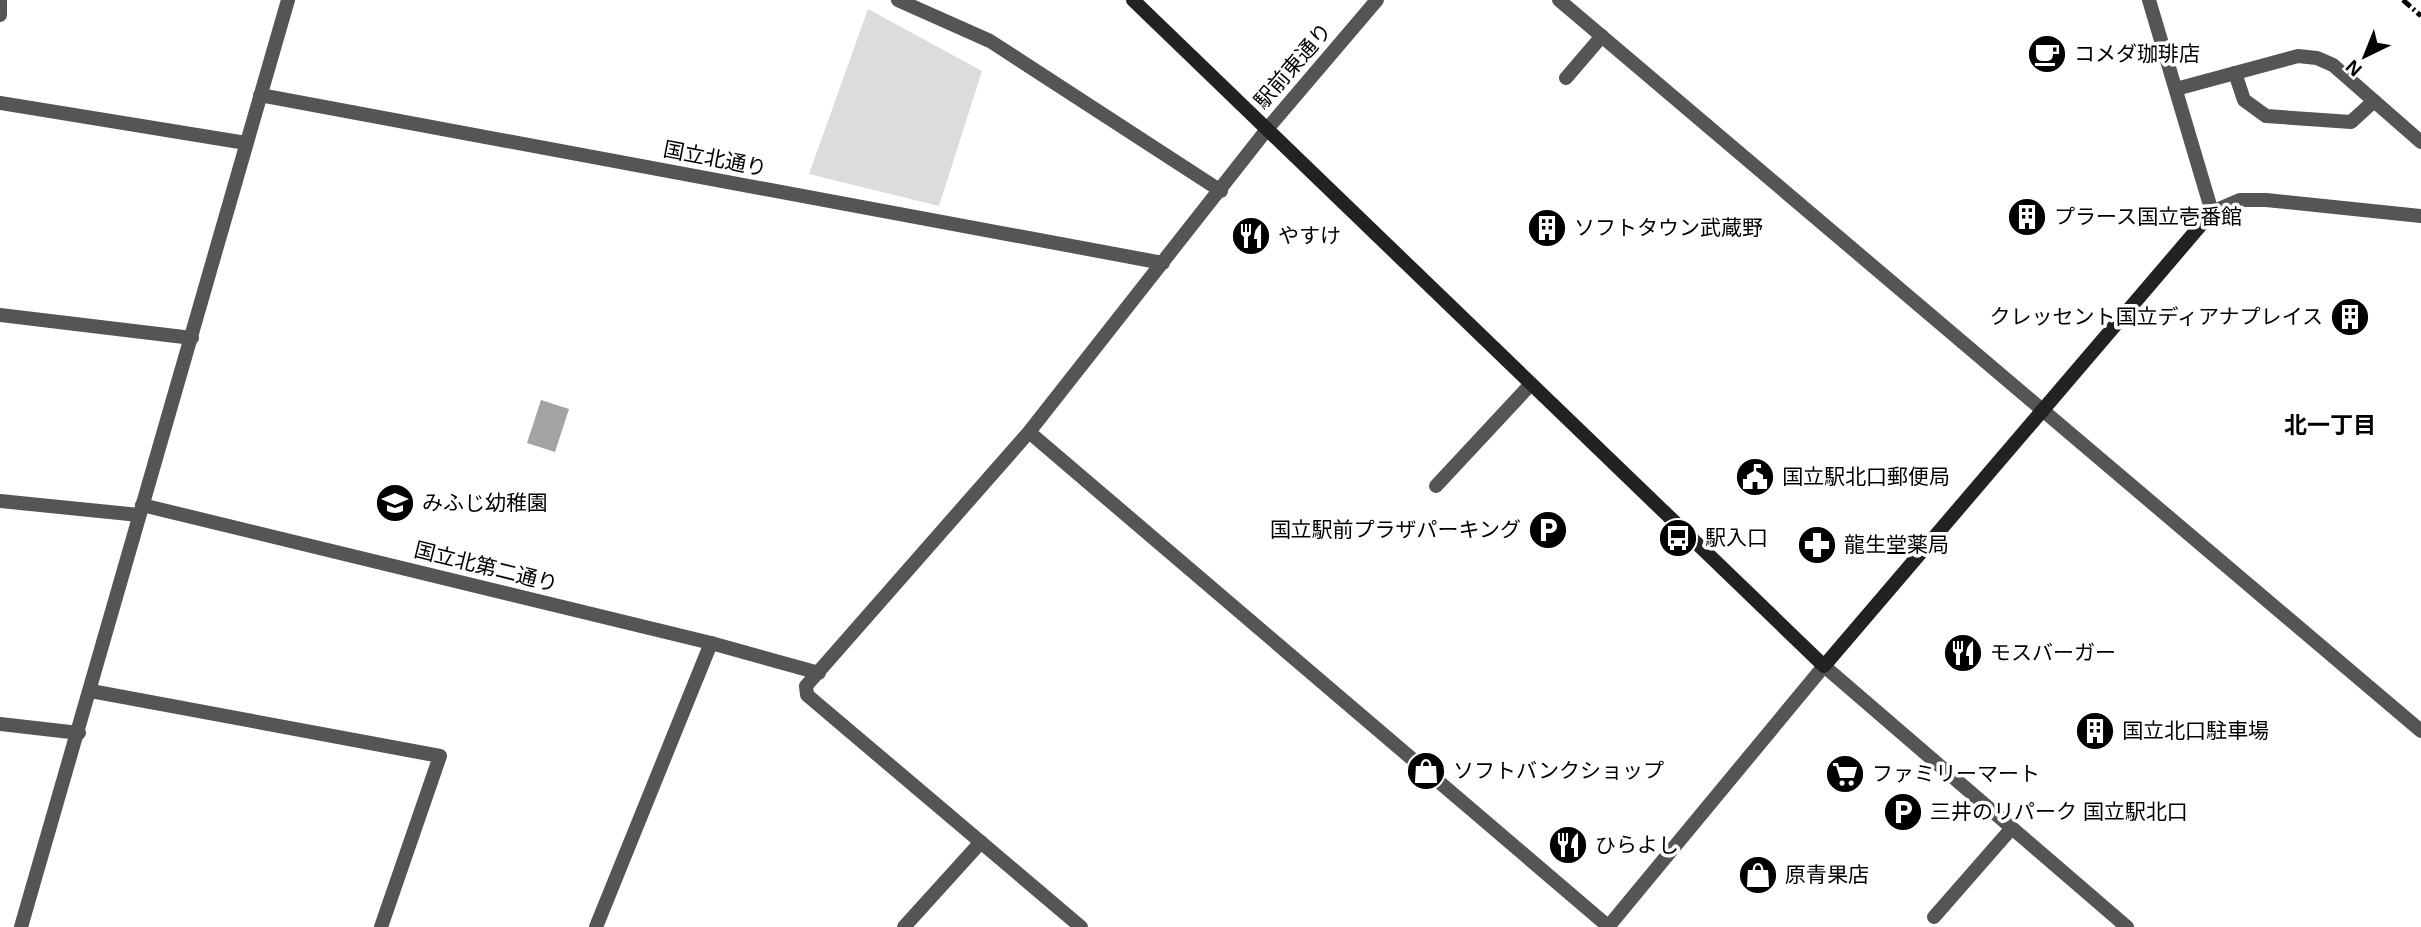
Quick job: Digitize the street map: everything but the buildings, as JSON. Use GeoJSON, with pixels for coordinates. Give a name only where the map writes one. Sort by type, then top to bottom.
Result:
{"type":"FeatureCollection","features":[{"type":"Feature","properties":{"kind":"main road"},"geometry":{"type":"LineString","coordinates":[[1133,0],[1824,666],[2212,212]]}},
{"type":"Feature","properties":{"kind":"street"},"geometry":{"type":"LineString","coordinates":[[0,0],[0,15]]}},
{"type":"Feature","properties":{"kind":"street"},"geometry":{"type":"LineString","coordinates":[[21,927],[288,0]]}},
{"type":"Feature","properties":{"kind":"street"},"geometry":{"type":"LineString","coordinates":[[898,0],[990,41],[1221,191]]}},
{"type":"Feature","properties":{"kind":"street","name":"駅前東通り"},"geometry":{"type":"LineString","coordinates":[[819,673],[1029,432],[1268,128],[1377,0]]}},
{"type":"Feature","properties":{"kind":"street"},"geometry":{"type":"LineString","coordinates":[[1559,0],[2421,731]]}},
{"type":"Feature","properties":{"kind":"street"},"geometry":{"type":"LineString","coordinates":[[2149,0],[2212,212],[2240,200],[2266,200],[2421,216]]}},
{"type":"Feature","properties":{"kind":"street"},"geometry":{"type":"LineString","coordinates":[[1566,78],[1602,36]]}},
{"type":"Feature","properties":{"kind":"street"},"geometry":{"type":"LineString","coordinates":[[2175,89],[2298,56],[2317,58],[2333,65],[2421,142]]}},
{"type":"Feature","properties":{"kind":"street"},"geometry":{"type":"LineString","coordinates":[[2235,73],[2244,100],[2266,116],[2351,122],[2358,119],[2374,101]]}},
{"type":"Feature","properties":{"kind":"street","name":"国立北通り"},"geometry":{"type":"LineString","coordinates":[[260,95],[1163,263]]}},
{"type":"Feature","properties":{"kind":"street"},"geometry":{"type":"LineString","coordinates":[[0,103],[246,143]]}},
{"type":"Feature","properties":{"kind":"street"},"geometry":{"type":"LineString","coordinates":[[0,315],[192,338]]}},
{"type":"Feature","properties":{"kind":"street"},"geometry":{"type":"LineString","coordinates":[[1436,486],[1531,384]]}},
{"type":"Feature","properties":{"kind":"street"},"geometry":{"type":"LineString","coordinates":[[1029,432],[1608,927],[1824,666],[2127,927]]}},
{"type":"Feature","properties":{"kind":"street","name":"国立北第二通り"},"geometry":{"type":"LineString","coordinates":[[0,501],[140,510],[711,643],[819,673]]}},
{"type":"Feature","properties":{"kind":"street"},"geometry":{"type":"LineString","coordinates":[[596,927],[711,643]]}},
{"type":"Feature","properties":{"kind":"street"},"geometry":{"type":"LineString","coordinates":[[819,673],[806,686],[807,695],[1080,927]]}},
{"type":"Feature","properties":{"kind":"street"},"geometry":{"type":"LineString","coordinates":[[91,691],[440,756],[381,927]]}},
{"type":"Feature","properties":{"kind":"street"},"geometry":{"type":"LineString","coordinates":[[0,724],[79,733]]}},
{"type":"Feature","properties":{"kind":"street"},"geometry":{"type":"LineString","coordinates":[[1934,917],[2011,829]]}},
{"type":"Feature","properties":{"kind":"street"},"geometry":{"type":"LineString","coordinates":[[904,927],[981,842]]}},
{"type":"Feature","properties":{"kind":"shaded area"},"geometry":{"type":"Polygon","coordinates":[[[868,9],[982,71],[939,206],[809,174],[868,9]]]}},
{"type":"Feature","properties":{"kind":"shaded area"},"geometry":{"type":"Polygon","coordinates":[[[541,400],[569,409],[555,452],[527,443],[541,400]]]}},
{"type":"Feature","properties":{"kind":"railway"},"geometry":{"type":"LineString","coordinates":[[2403,0],[2421,16]]}},
{"type":"Feature","properties":{"kind":"place","name":"コメダ珈琲店"},"geometry":{"type":"Point","coordinates":[2047,54]}},
{"type":"Feature","properties":{"kind":"place","name":"プラース国立壱番館"},"geometry":{"type":"Point","coordinates":[2027,217]}},
{"type":"Feature","properties":{"kind":"place","name":"ソフトタウン武蔵野"},"geometry":{"type":"Point","coordinates":[1547,228]}},
{"type":"Feature","properties":{"kind":"place","name":"やすけ"},"geometry":{"type":"Point","coordinates":[1251,236]}},
{"type":"Feature","properties":{"kind":"place","name":"クレッセント国立ディアナプレイス"},"geometry":{"type":"Point","coordinates":[2350,317]}},
{"type":"Feature","properties":{"kind":"place","name":"国立駅北口郵便局"},"geometry":{"type":"Point","coordinates":[1755,477]}},
{"type":"Feature","properties":{"kind":"place","name":"みふじ幼稚園"},"geometry":{"type":"Point","coordinates":[395,503]}},
{"type":"Feature","properties":{"kind":"place","name":"国立駅前プラザパーキング"},"geometry":{"type":"Point","coordinates":[1548,530]}},
{"type":"Feature","properties":{"kind":"place","name":"駅入口"},"geometry":{"type":"Point","coordinates":[1678,538]}},
{"type":"Feature","properties":{"kind":"place","name":"龍生堂薬局"},"geometry":{"type":"Point","coordinates":[1817,545]}},
{"type":"Feature","properties":{"kind":"place","name":"モスバーガー"},"geometry":{"type":"Point","coordinates":[1963,653]}},
{"type":"Feature","properties":{"kind":"place","name":"国立北口駐車場"},"geometry":{"type":"Point","coordinates":[2095,731]}},
{"type":"Feature","properties":{"kind":"place","name":"ソフトバンクショップ"},"geometry":{"type":"Point","coordinates":[1426,771]}},
{"type":"Feature","properties":{"kind":"place","name":"ファミリーマート"},"geometry":{"type":"Point","coordinates":[1845,774]}},
{"type":"Feature","properties":{"kind":"place","name":"三井のリパーク 国立駅北口"},"geometry":{"type":"Point","coordinates":[1903,812]}},
{"type":"Feature","properties":{"kind":"place","name":"ひらよし"},"geometry":{"type":"Point","coordinates":[1568,845]}},
{"type":"Feature","properties":{"kind":"place","name":"原青果店"},"geometry":{"type":"Point","coordinates":[1758,875]}},
{"type":"Feature","properties":{"kind":"district","name":"北一丁目"},"geometry":{"type":"Point","coordinates":[2330,425]}}]}
